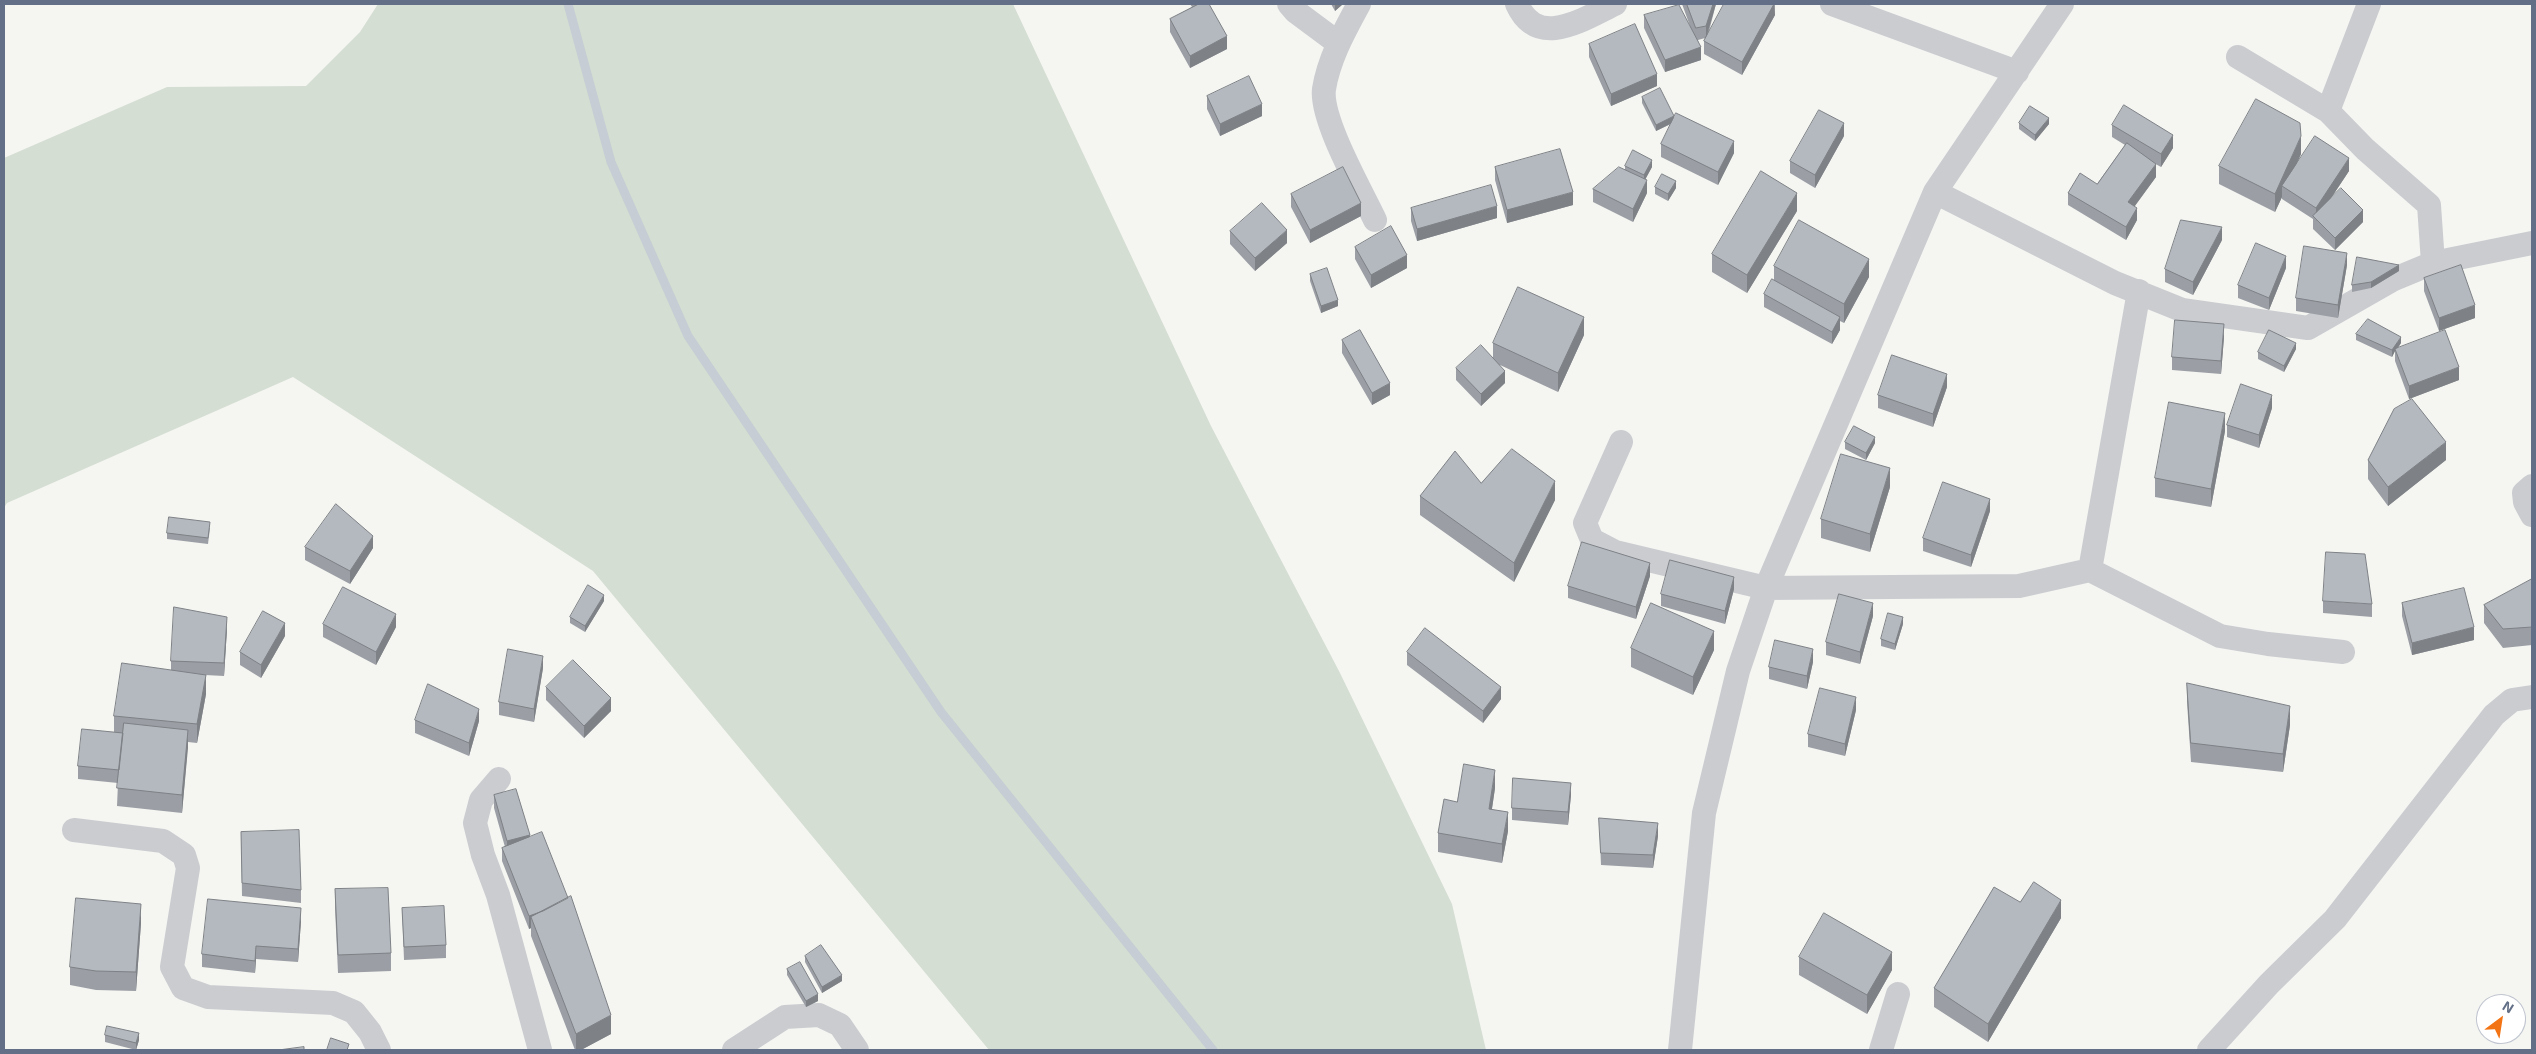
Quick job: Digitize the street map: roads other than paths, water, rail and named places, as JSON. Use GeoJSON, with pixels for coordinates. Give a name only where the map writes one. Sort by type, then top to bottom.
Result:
{"type":"FeatureCollection","features":[{"type":"Feature","properties":{"kind":"street"},"geometry":{"type":"LineString","coordinates":[[1289,4],[1295,11],[1338,43]]}},
{"type":"Feature","properties":{"kind":"street"},"geometry":{"type":"LineString","coordinates":[[1359,4],[1338,43],[1324,90],[1328,119],[1375,220]]}},
{"type":"Feature","properties":{"kind":"street"},"geometry":{"type":"LineString","coordinates":[[1517,4],[1521,13],[1541,28],[1562,28],[1615,4]]}},
{"type":"Feature","properties":{"kind":"street"},"geometry":{"type":"LineString","coordinates":[[1832,4],[2017,72]]}},
{"type":"Feature","properties":{"kind":"street"},"geometry":{"type":"LineString","coordinates":[[1680,1050],[1704,813],[1738,671],[1766,588],[1935,192],[2062,4]]}},
{"type":"Feature","properties":{"kind":"street"},"geometry":{"type":"LineString","coordinates":[[2328,111],[2369,4]]}},
{"type":"Feature","properties":{"kind":"street"},"geometry":{"type":"LineString","coordinates":[[2238,57],[2328,111],[2365,149],[2429,205],[2433,262]]}},
{"type":"Feature","properties":{"kind":"street"},"geometry":{"type":"LineString","coordinates":[[1935,192],[2115,283],[2139,291],[2182,310],[2308,328],[2392,280],[2433,262],[2532,243]]}},
{"type":"Feature","properties":{"kind":"street"},"geometry":{"type":"LineString","coordinates":[[2090,570],[2139,291]]}},
{"type":"Feature","properties":{"kind":"street"},"geometry":{"type":"LineString","coordinates":[[1621,442],[1585,522],[1592,540],[1615,552],[1766,588],[2019,586],[2090,570],[2220,636],[2268,644],[2343,652]]}},
{"type":"Feature","properties":{"kind":"street"},"geometry":{"type":"LineString","coordinates":[[2532,486],[2524,493],[2525,502],[2532,516]]}},
{"type":"Feature","properties":{"kind":"street"},"geometry":{"type":"LineString","coordinates":[[2209,1050],[2269,984],[2335,919],[2494,715],[2512,700],[2532,697]]}},
{"type":"Feature","properties":{"kind":"street"},"geometry":{"type":"LineString","coordinates":[[498,779],[481,800],[475,823],[483,855],[498,895],[540,1050]]}},
{"type":"Feature","properties":{"kind":"street"},"geometry":{"type":"LineString","coordinates":[[74,830],[163,842],[184,855],[188,868],[172,967],[183,988],[208,997],[333,1003],[354,1012],[370,1032],[379,1050]]}},
{"type":"Feature","properties":{"kind":"street"},"geometry":{"type":"LineString","coordinates":[[1881,1050],[1898,994]]}},
{"type":"Feature","properties":{"kind":"street"},"geometry":{"type":"LineString","coordinates":[[734,1050],[785,1017],[819,1015],[840,1025],[857,1050]]}},
{"type":"Feature","properties":{"kind":"waterway"},"geometry":{"type":"LineString","coordinates":[[568,4],[611,162],[688,336],[941,712],[1213,1050]]}}]}
